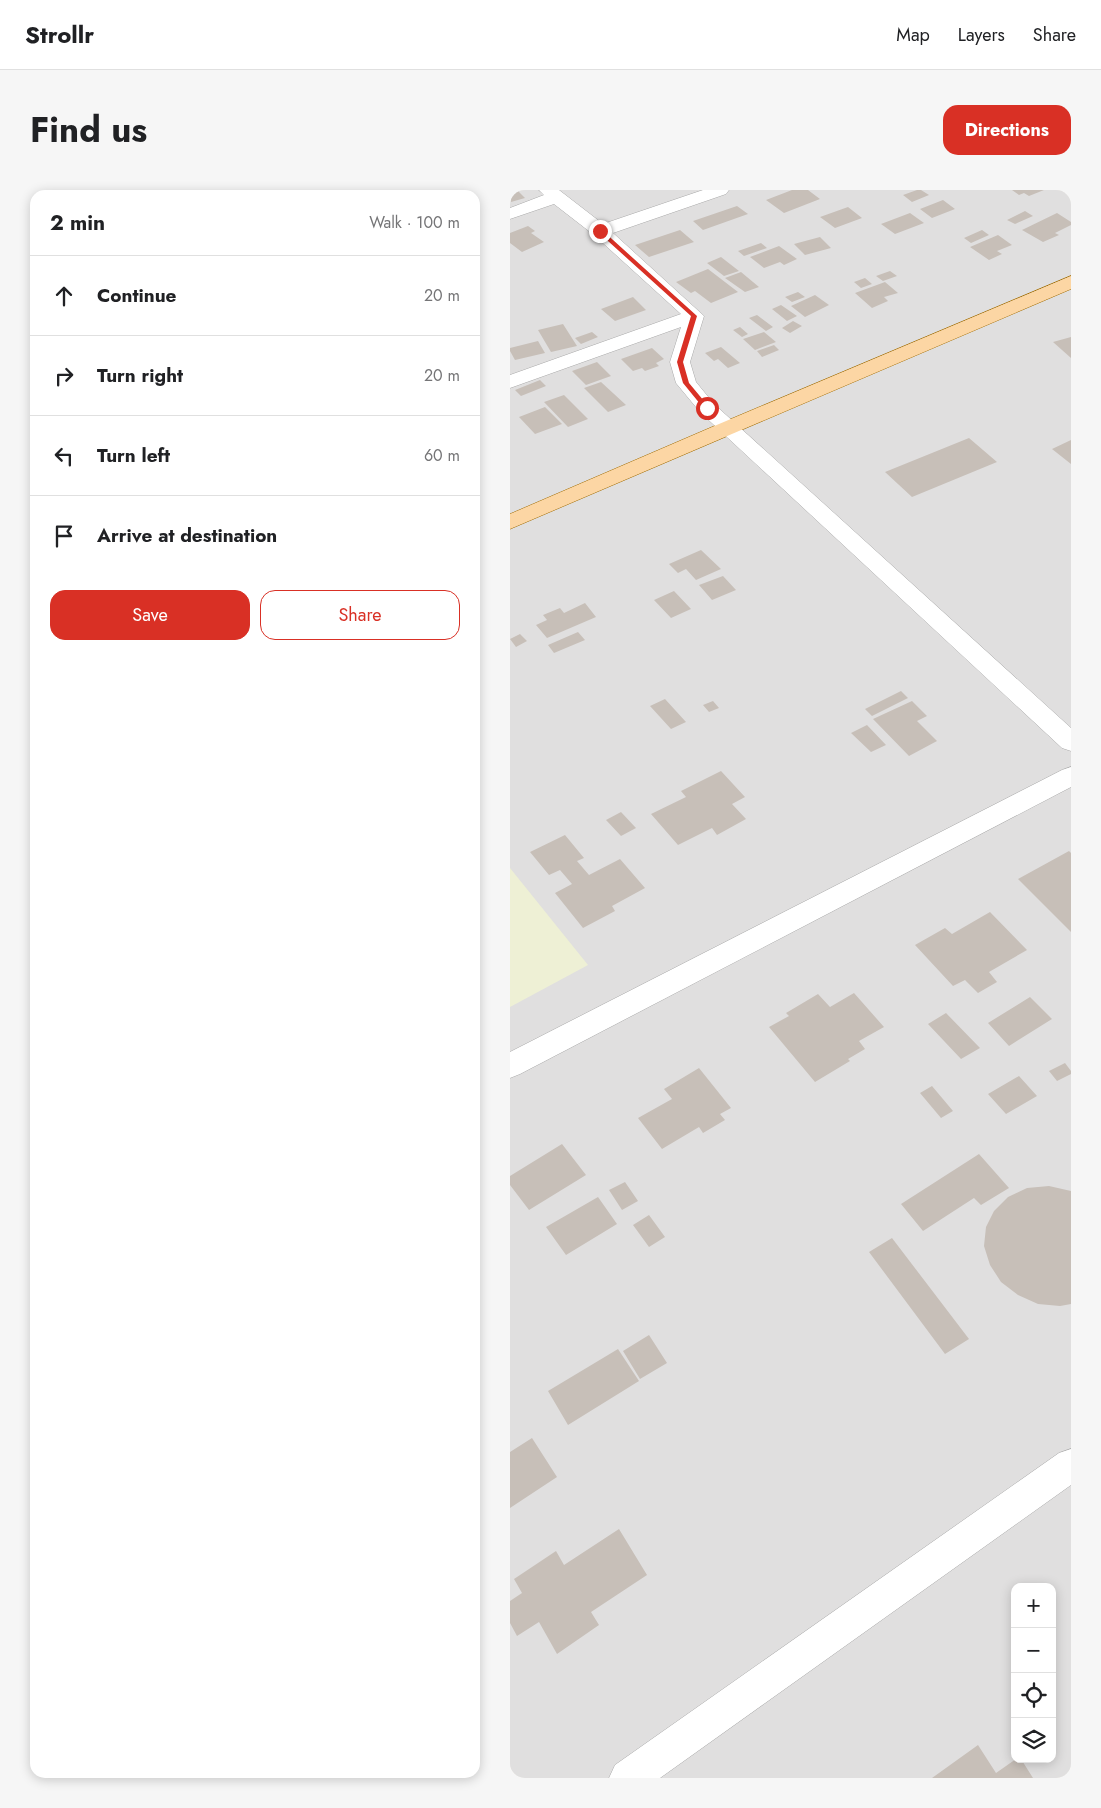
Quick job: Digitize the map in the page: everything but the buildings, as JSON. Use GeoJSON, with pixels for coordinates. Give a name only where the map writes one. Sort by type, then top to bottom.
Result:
{"type":"FeatureCollection","features":[{"type":"Feature","properties":{"kind":"main road"},"geometry":{"type":"LineString","coordinates":[[510,522],[1071,282]]}},
{"type":"Feature","properties":{"kind":"street"},"geometry":{"type":"LineString","coordinates":[[600,231],[720,190]]}},
{"type":"Feature","properties":{"kind":"street"},"geometry":{"type":"LineString","coordinates":[[510,214],[552,194],[600,231],[694,316]]}},
{"type":"Feature","properties":{"kind":"street"},"geometry":{"type":"LineString","coordinates":[[510,382],[694,316]]}},
{"type":"Feature","properties":{"kind":"street"},"geometry":{"type":"LineString","coordinates":[[694,316],[680,362],[686,383],[707,408],[726,428],[1071,742]]}},
{"type":"Feature","properties":{"kind":"street"},"geometry":{"type":"LineString","coordinates":[[510,1066],[1071,776]]}},
{"type":"Feature","properties":{"kind":"street"},"geometry":{"type":"LineString","coordinates":[[628,1778],[1071,1465]]}},
{"type":"Feature","properties":{"kind":"shaded area"},"geometry":{"type":"Polygon","coordinates":[[[510,190],[1071,190],[1071,1778],[510,1778],[510,190]]]}},
{"type":"Feature","properties":{"kind":"green space"},"geometry":{"type":"Polygon","coordinates":[[[510,868],[588,965],[510,1007],[510,868]]]}},
{"type":"Feature","properties":{"kind":"route"},"geometry":{"type":"LineString","coordinates":[[600,231],[694,316],[680,362],[686,383],[707,408]]}}]}
